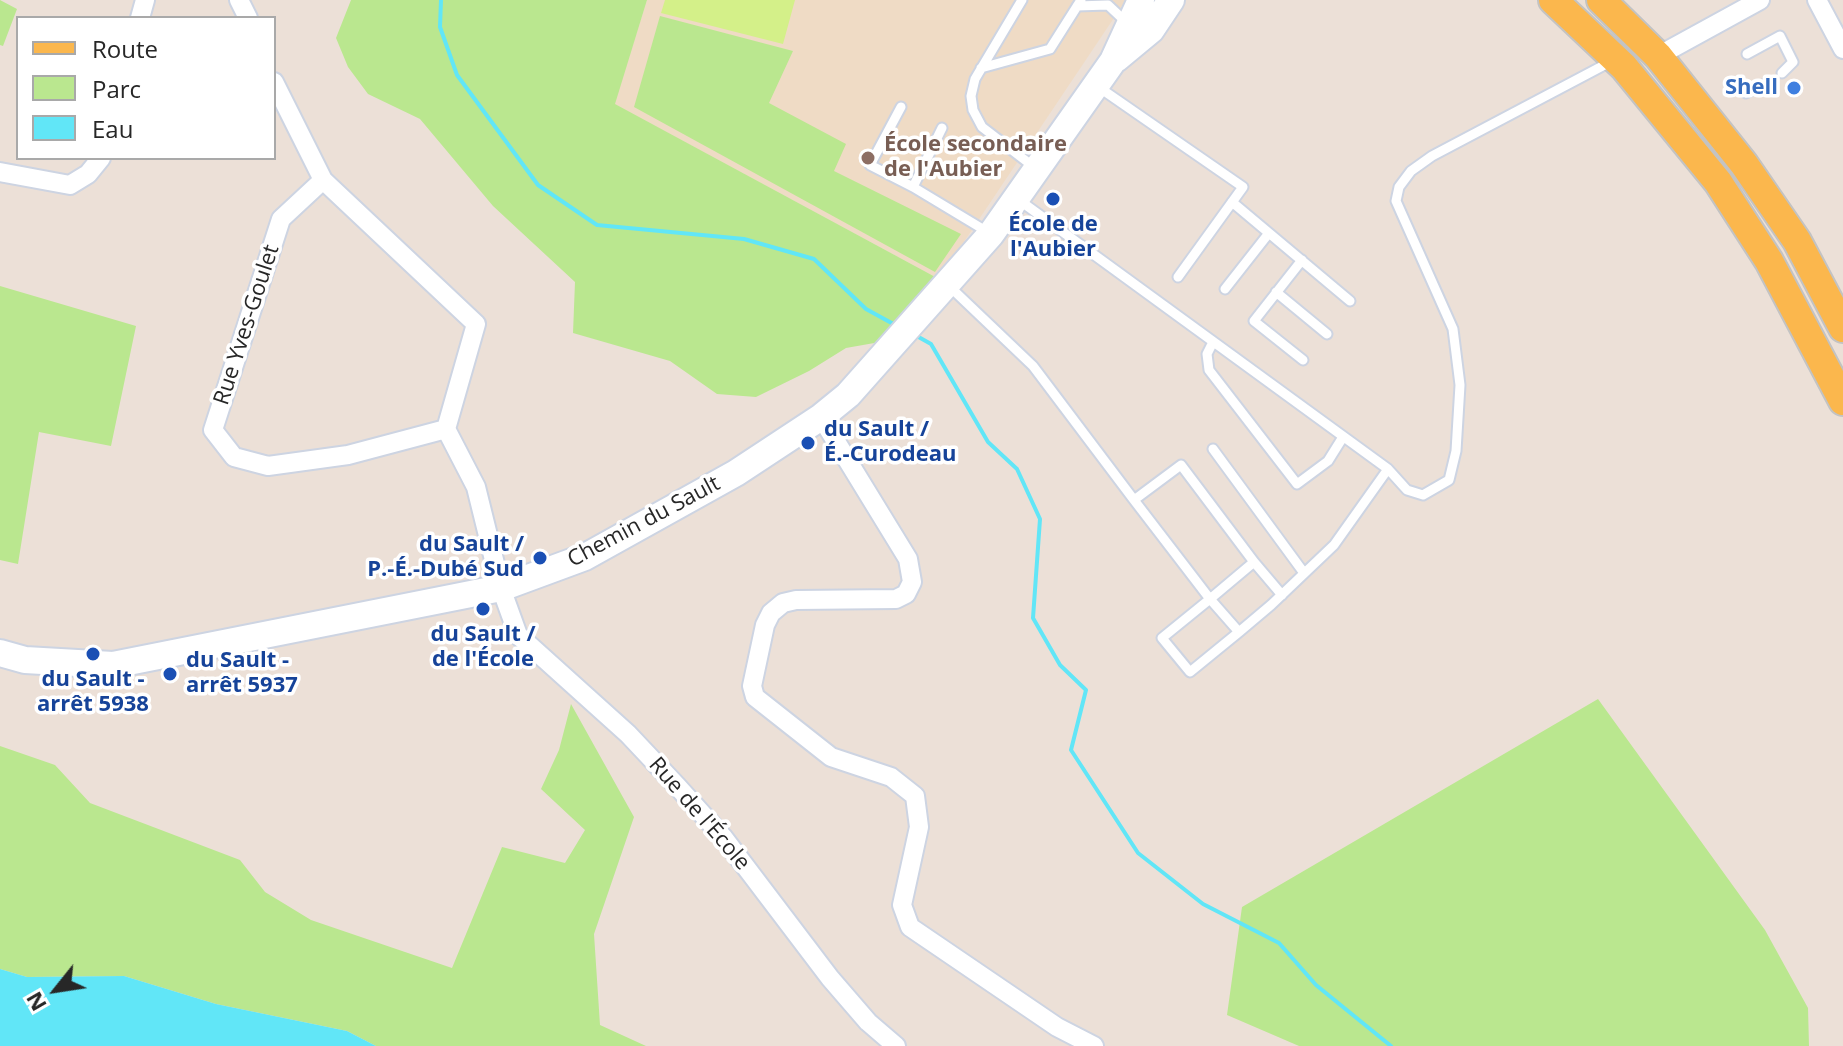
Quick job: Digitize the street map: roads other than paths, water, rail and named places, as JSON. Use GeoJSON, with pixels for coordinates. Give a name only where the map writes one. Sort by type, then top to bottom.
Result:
{"type":"FeatureCollection","features":[{"type":"Feature","properties":{"kind":"main road"},"geometry":{"type":"LineString","coordinates":[[1553,0],[1615,59],[1674,125],[1718,182],[1769,261],[1843,401]]}},
{"type":"Feature","properties":{"kind":"main road"},"geometry":{"type":"LineString","coordinates":[[1601,0],[1658,56],[1744,164],[1797,241],[1843,328]]}},
{"type":"Feature","properties":{"kind":"street","name":"Chemin du Sault"},"geometry":{"type":"LineString","coordinates":[[0,653],[25,660],[113,665],[501,588],[585,557],[736,473],[821,417],[848,395],[991,234],[1133,32],[1141,0]]}},
{"type":"Feature","properties":{"kind":"street","name":"Chemin du Sault"},"geometry":{"type":"LineString","coordinates":[[1133,32],[1151,30],[1171,0]]}},
{"type":"Feature","properties":{"kind":"street"},"geometry":{"type":"LineString","coordinates":[[1658,56],[1760,0]]}},
{"type":"Feature","properties":{"kind":"street"},"geometry":{"type":"LineString","coordinates":[[1817,0],[1843,49]]}},
{"type":"Feature","properties":{"kind":"street"},"geometry":{"type":"LineString","coordinates":[[276,86],[323,180],[476,324],[446,429]]}},
{"type":"Feature","properties":{"kind":"street"},"geometry":{"type":"LineString","coordinates":[[0,172],[70,185],[88,174],[99,160]]}},
{"type":"Feature","properties":{"kind":"street","name":"Rue Yves-Goulet"},"geometry":{"type":"LineString","coordinates":[[323,180],[281,219],[213,430],[234,457],[268,466],[348,455],[446,429]]}},
{"type":"Feature","properties":{"kind":"street"},"geometry":{"type":"LineString","coordinates":[[821,417],[908,559],[912,582],[906,594],[896,599],[796,600],[783,603],[771,613],[765,625],[752,686],[755,697],[831,757],[891,777],[915,796],[919,827],[902,905],[910,927],[1057,1027],[1094,1046]]}},
{"type":"Feature","properties":{"kind":"street","name":"Rue de l'École"},"geometry":{"type":"LineString","coordinates":[[446,429],[476,487],[501,588],[518,635],[628,734],[677,786],[723,837],[830,978],[868,1022],[896,1046]]}},
{"type":"Feature","properties":{"kind":"lane"},"geometry":{"type":"LineString","coordinates":[[1022,0],[981,68],[971,96],[977,121],[1037,169]]}},
{"type":"Feature","properties":{"kind":"lane"},"geometry":{"type":"LineString","coordinates":[[981,68],[1050,49],[1079,3],[1108,5],[1133,32]]}},
{"type":"Feature","properties":{"kind":"lane"},"geometry":{"type":"LineString","coordinates":[[1747,54],[1780,36],[1793,62],[1782,73]]}},
{"type":"Feature","properties":{"kind":"lane"},"geometry":{"type":"LineString","coordinates":[[1016,198],[1388,469],[1407,490],[1423,495],[1449,480],[1456,451],[1460,385],[1453,329],[1396,201],[1399,187],[1411,171],[1432,156],[1615,59]]}},
{"type":"Feature","properties":{"kind":"lane"},"geometry":{"type":"LineString","coordinates":[[1746,93],[1769,82]]}},
{"type":"Feature","properties":{"kind":"lane"},"geometry":{"type":"LineString","coordinates":[[1096,85],[1243,187],[1178,277]]}},
{"type":"Feature","properties":{"kind":"lane"},"geometry":{"type":"LineString","coordinates":[[901,107],[870,165],[991,234]]}},
{"type":"Feature","properties":{"kind":"lane"},"geometry":{"type":"LineString","coordinates":[[913,187],[942,128]]}},
{"type":"Feature","properties":{"kind":"lane"},"geometry":{"type":"LineString","coordinates":[[1232,202],[1350,301]]}},
{"type":"Feature","properties":{"kind":"lane"},"geometry":{"type":"LineString","coordinates":[[1225,289],[1269,233]]}},
{"type":"Feature","properties":{"kind":"lane"},"geometry":{"type":"LineString","coordinates":[[1302,260],[1254,321],[1303,360]]}},
{"type":"Feature","properties":{"kind":"lane"},"geometry":{"type":"LineString","coordinates":[[946,284],[1033,366],[1210,599],[1239,632]]}},
{"type":"Feature","properties":{"kind":"lane"},"geometry":{"type":"LineString","coordinates":[[1276,292],[1327,334]]}},
{"type":"Feature","properties":{"kind":"lane"},"geometry":{"type":"LineString","coordinates":[[1213,342],[1207,354],[1209,370],[1297,484],[1328,461],[1343,437]]}},
{"type":"Feature","properties":{"kind":"lane"},"geometry":{"type":"LineString","coordinates":[[1213,449],[1304,573]]}},
{"type":"Feature","properties":{"kind":"lane"},"geometry":{"type":"LineString","coordinates":[[1134,500],[1181,465],[1282,595]]}},
{"type":"Feature","properties":{"kind":"lane"},"geometry":{"type":"LineString","coordinates":[[1254,562],[1162,638],[1190,672],[1282,595],[1334,545],[1388,469]]}},
{"type":"Feature","properties":{"kind":"water"},"geometry":{"type":"Polygon","coordinates":[[[0,969],[27,977],[124,976],[216,1004],[347,1031],[376,1046],[0,1046],[0,969]]]}},
{"type":"Feature","properties":{"kind":"waterway"},"geometry":{"type":"LineString","coordinates":[[441,0],[440,27],[457,75],[538,185],[597,225],[744,239],[814,259],[866,309],[897,326]]}},
{"type":"Feature","properties":{"kind":"waterway"},"geometry":{"type":"LineString","coordinates":[[915,335],[931,344],[988,442],[1017,469],[1040,519],[1033,618],[1060,665],[1086,690],[1071,750],[1138,853],[1203,904],[1279,943],[1316,985],[1391,1046]]}},
{"type":"Feature","properties":{"kind":"place","name":"Shell"},"geometry":{"type":"Point","coordinates":[1794,88]}},
{"type":"Feature","properties":{"kind":"place","name":"École secondaire de l'Aubier"},"geometry":{"type":"Point","coordinates":[868,158]}},
{"type":"Feature","properties":{"kind":"place","name":"École de l'Aubier"},"geometry":{"type":"Point","coordinates":[1053,199]}},
{"type":"Feature","properties":{"kind":"place","name":"du Sault / É.-Curodeau"},"geometry":{"type":"Point","coordinates":[808,443]}},
{"type":"Feature","properties":{"kind":"place","name":"du Sault / P.-É.-Dubé Sud"},"geometry":{"type":"Point","coordinates":[540,558]}},
{"type":"Feature","properties":{"kind":"place","name":"du Sault / de l'École"},"geometry":{"type":"Point","coordinates":[483,609]}},
{"type":"Feature","properties":{"kind":"place","name":"du Sault - arrêt 5938"},"geometry":{"type":"Point","coordinates":[93,654]}},
{"type":"Feature","properties":{"kind":"place","name":"du Sault - arrêt 5937"},"geometry":{"type":"Point","coordinates":[170,674]}}]}
